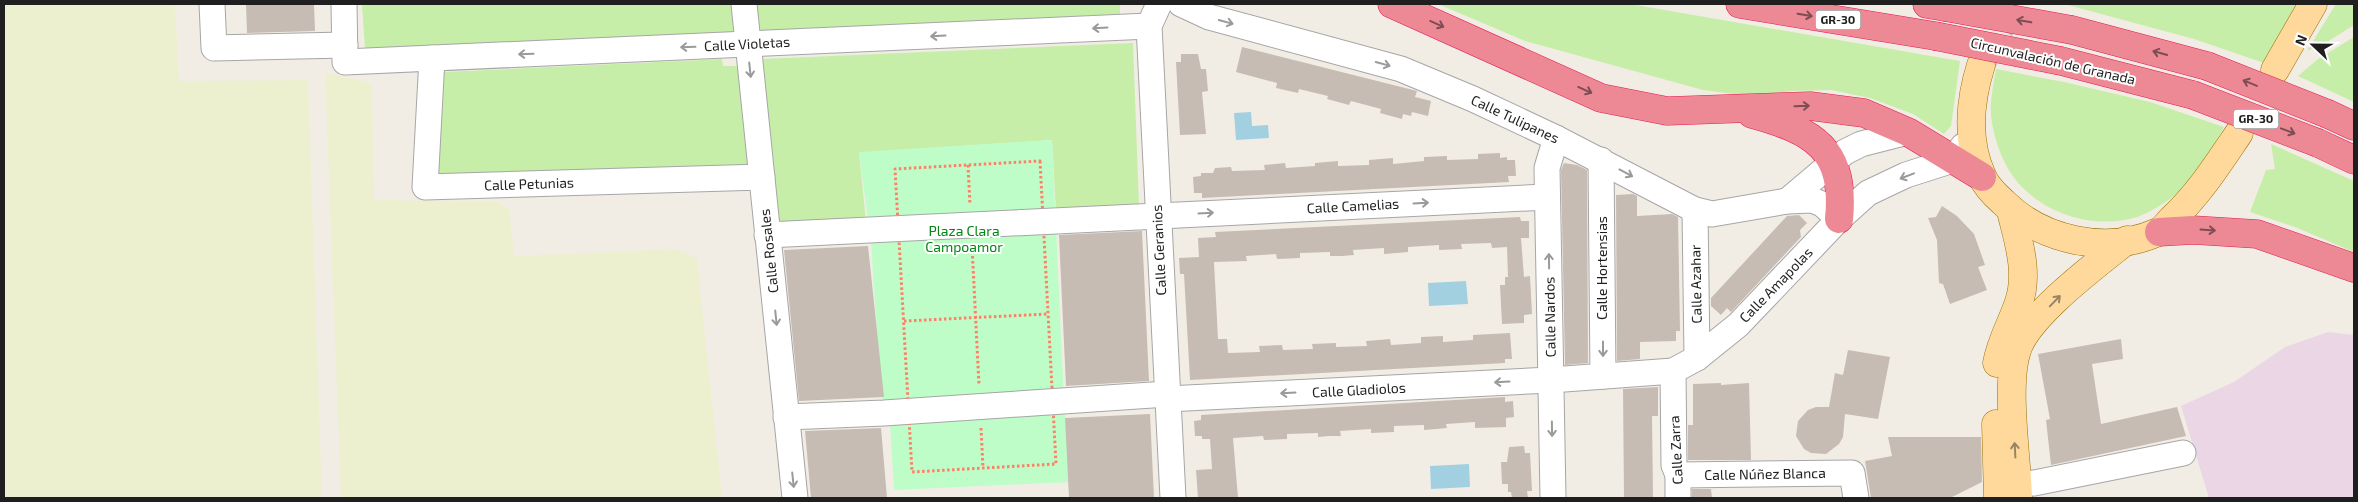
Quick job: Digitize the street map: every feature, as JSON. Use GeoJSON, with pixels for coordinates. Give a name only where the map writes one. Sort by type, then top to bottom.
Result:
{"type":"FeatureCollection","features":[{"type":"Feature","properties":{"kind":"highway"},"geometry":{"type":"LineString","coordinates":[[1392,4],[1601,98],[1667,111],[1819,107],[1864,113],[1908,132],[1982,177]]}},
{"type":"Feature","properties":{"kind":"highway","name":"Circunvalación de Granada"},"geometry":{"type":"LineString","coordinates":[[1740,4],[1935,36],[2061,61],[2193,95],[2318,143],[2354,160]]}},
{"type":"Feature","properties":{"kind":"highway","name":"GR-30"},"geometry":{"type":"LineString","coordinates":[[1936,5],[2072,30],[2207,66],[2354,126]]}},
{"type":"Feature","properties":{"kind":"highway"},"geometry":{"type":"LineString","coordinates":[[1736,109],[1772,119],[1807,134],[1833,161],[1838,172],[1840,192],[1839,219]]}},
{"type":"Feature","properties":{"kind":"highway"},"geometry":{"type":"LineString","coordinates":[[2159,232],[2193,230],[2258,234],[2354,268]]}},
{"type":"Feature","properties":{"kind":"main road"},"geometry":{"type":"LineString","coordinates":[[2275,70],[2313,4]]}},
{"type":"Feature","properties":{"kind":"main road"},"geometry":{"type":"LineString","coordinates":[[1981,65],[1971,107],[1972,130],[1982,177],[1995,195],[2011,210],[2043,230],[2072,240],[2093,243],[2127,240],[2159,232],[2204,185],[2239,133]]}},
{"type":"Feature","properties":{"kind":"main road"},"geometry":{"type":"LineString","coordinates":[[2011,210],[2024,273],[2019,301],[2002,339],[1997,362],[2011,494]]}},
{"type":"Feature","properties":{"kind":"main road"},"geometry":{"type":"LineString","coordinates":[[2011,494],[2013,373],[2017,349],[2029,328],[2062,294],[2127,240]]}},
{"type":"Feature","properties":{"kind":"street","name":"Calle Violetas"},"geometry":{"type":"LineString","coordinates":[[212,4],[214,48],[432,58],[1149,26]]}},
{"type":"Feature","properties":{"kind":"street"},"geometry":{"type":"LineString","coordinates":[[344,4],[345,53]]}},
{"type":"Feature","properties":{"kind":"street","name":"Calle Rosales"},"geometry":{"type":"LineString","coordinates":[[744,4],[795,498]]}},
{"type":"Feature","properties":{"kind":"street","name":"Calle Geranios"},"geometry":{"type":"LineString","coordinates":[[1159,4],[1149,26],[1173,498]]}},
{"type":"Feature","properties":{"kind":"street","name":"Calle Tulipanes"},"geometry":{"type":"LineString","coordinates":[[1181,4],[1209,17],[1401,69],[1473,99],[1602,160],[1695,210],[1712,214],[1787,201],[1816,201],[1839,219]]}},
{"type":"Feature","properties":{"kind":"street","name":"Calle Petunias"},"geometry":{"type":"LineString","coordinates":[[432,58],[425,187],[762,176]]}},
{"type":"Feature","properties":{"kind":"street"},"geometry":{"type":"LineString","coordinates":[[1953,160],[1972,130]]}},
{"type":"Feature","properties":{"kind":"street"},"geometry":{"type":"LineString","coordinates":[[1787,201],[1845,152],[1861,144],[1908,132]]}},
{"type":"Feature","properties":{"kind":"street","name":"Calle Nardos"},"geometry":{"type":"LineString","coordinates":[[1553,498],[1547,168],[1556,138]]}},
{"type":"Feature","properties":{"kind":"street","name":"Calle Hortensias"},"geometry":{"type":"LineString","coordinates":[[1602,160],[1603,376]]}},
{"type":"Feature","properties":{"kind":"street","name":"Calle Amapolas"},"geometry":{"type":"LineString","coordinates":[[1551,380],[1673,371],[1697,358],[1738,325],[1839,219],[1868,193],[1906,176],[1953,160]]}},
{"type":"Feature","properties":{"kind":"street","name":"Calle Camelias"},"geometry":{"type":"LineString","coordinates":[[1158,215],[1548,198]]}},
{"type":"Feature","properties":{"kind":"street","name":"Calle Azahar"},"geometry":{"type":"LineString","coordinates":[[1695,210],[1697,358]]}},
{"type":"Feature","properties":{"kind":"street"},"geometry":{"type":"LineString","coordinates":[[767,235],[1158,215]]}},
{"type":"Feature","properties":{"kind":"street","name":"Calle Zarra"},"geometry":{"type":"LineString","coordinates":[[1673,371],[1674,465],[1678,487]]}},
{"type":"Feature","properties":{"kind":"street","name":"Calle Gladiolos"},"geometry":{"type":"LineString","coordinates":[[1167,397],[1551,380]]}},
{"type":"Feature","properties":{"kind":"street"},"geometry":{"type":"LineString","coordinates":[[786,417],[884,413],[1058,401],[1167,397]]}},
{"type":"Feature","properties":{"kind":"street"},"geometry":{"type":"LineString","coordinates":[[2011,494],[2034,483],[2183,454]]}},
{"type":"Feature","properties":{"kind":"street","name":"Calle Núñez Blanca"},"geometry":{"type":"LineString","coordinates":[[1678,487],[1852,473],[1856,498]]}},
{"type":"Feature","properties":{"kind":"path"},"geometry":{"type":"LineString","coordinates":[[1040,161],[1050,220],[1048,314],[1058,401],[1056,464],[912,472],[895,169],[968,165],[1040,161]]}},
{"type":"Feature","properties":{"kind":"path"},"geometry":{"type":"LineString","coordinates":[[968,165],[983,468]]}},
{"type":"Feature","properties":{"kind":"path"},"geometry":{"type":"LineString","coordinates":[[904,321],[1048,314]]}},
{"type":"Feature","properties":{"kind":"shaded area"},"geometry":{"type":"Polygon","coordinates":[[[2328,332],[2354,335],[2354,498],[2209,498],[2181,406],[2234,382],[2285,347],[2328,332]]]}},
{"type":"Feature","properties":{"kind":"green space"},"geometry":{"type":"Polygon","coordinates":[[[4,4],[175,4],[179,81],[308,80],[322,498],[4,498],[4,4]]]}},
{"type":"Feature","properties":{"kind":"green space"},"geometry":{"type":"Polygon","coordinates":[[[362,4],[732,4],[735,36],[365,49],[362,4]]]}},
{"type":"Feature","properties":{"kind":"green space"},"geometry":{"type":"Polygon","coordinates":[[[756,4],[1130,4],[1120,5],[1120,19],[760,33],[756,4]]]}},
{"type":"Feature","properties":{"kind":"green space"},"geometry":{"type":"Polygon","coordinates":[[[1438,4],[1630,4],[1960,61],[1951,126],[1944,134],[1913,114],[1870,98],[1831,90],[1792,91],[1749,96],[1703,90],[1525,41],[1438,4]]]}},
{"type":"Feature","properties":{"kind":"green space"},"geometry":{"type":"Polygon","coordinates":[[[2064,4],[2298,4],[2264,63],[2194,39],[2064,4]]]}},
{"type":"Feature","properties":{"kind":"green space"},"geometry":{"type":"Polygon","coordinates":[[[2336,4],[2354,4],[2354,25],[2327,42],[2307,51],[2336,4]]]}},
{"type":"Feature","properties":{"kind":"green space"},"geometry":{"type":"Polygon","coordinates":[[[2354,37],[2354,102],[2298,76],[2318,59],[2354,37]]]}},
{"type":"Feature","properties":{"kind":"green space"},"geometry":{"type":"Polygon","coordinates":[[[1133,43],[1139,207],[1056,211],[1052,140],[859,153],[866,221],[780,226],[762,59],[1133,43]]]}},
{"type":"Feature","properties":{"kind":"green space"},"geometry":{"type":"Polygon","coordinates":[[[722,59],[723,66],[738,66],[750,165],[435,176],[443,72],[722,59]]]}},
{"type":"Feature","properties":{"kind":"green space"},"geometry":{"type":"Polygon","coordinates":[[[1996,69],[2064,82],[2150,102],[2224,127],[2197,174],[2185,187],[2162,204],[2137,217],[2119,221],[2081,219],[2045,205],[2029,194],[2006,165],[1997,143],[1991,117],[1992,90],[1996,69]]]}},
{"type":"Feature","properties":{"kind":"green space"},"geometry":{"type":"Polygon","coordinates":[[[325,73],[372,83],[374,200],[497,202],[509,209],[514,256],[675,249],[697,259],[722,498],[341,498],[325,73]]]}},
{"type":"Feature","properties":{"kind":"green space","name":"Plaza Clara Campoamor"},"geometry":{"type":"Polygon","coordinates":[[[1052,140],[1064,401],[1070,482],[894,490],[890,423],[884,413],[881,392],[871,242],[859,152],[1052,140]]]}},
{"type":"Feature","properties":{"kind":"green space"},"geometry":{"type":"Polygon","coordinates":[[[2271,144],[2354,181],[2354,252],[2295,227],[2250,212],[2266,170],[2275,169],[2271,144]]]}},
{"type":"Feature","properties":{"kind":"water"},"geometry":{"type":"Polygon","coordinates":[[[1251,112],[1252,126],[1268,125],[1269,138],[1236,140],[1234,113],[1251,112]]]}},
{"type":"Feature","properties":{"kind":"water"},"geometry":{"type":"Polygon","coordinates":[[[1466,281],[1468,304],[1429,306],[1428,283],[1466,281]]]}},
{"type":"Feature","properties":{"kind":"water"},"geometry":{"type":"Polygon","coordinates":[[[1469,464],[1470,487],[1431,489],[1430,466],[1469,464]]]}},
{"type":"Feature","properties":{"kind":"building"},"geometry":{"type":"Polygon","coordinates":[[[246,4],[314,4],[315,31],[247,33],[246,4]]]}},
{"type":"Feature","properties":{"kind":"building"},"geometry":{"type":"Polygon","coordinates":[[[1242,47],[1417,91],[1415,97],[1431,101],[1428,116],[1412,112],[1411,116],[1403,114],[1402,119],[1380,113],[1381,109],[1351,101],[1349,105],[1327,99],[1328,96],[1299,89],[1298,93],[1276,88],[1277,83],[1236,72],[1242,47]]]}},
{"type":"Feature","properties":{"kind":"building"},"geometry":{"type":"Polygon","coordinates":[[[1181,54],[1198,54],[1201,69],[1206,69],[1208,91],[1202,92],[1206,134],[1180,135],[1176,62],[1181,62],[1181,54]]]}},
{"type":"Feature","properties":{"kind":"building"},"geometry":{"type":"Polygon","coordinates":[[[1500,153],[1500,158],[1507,157],[1507,160],[1515,160],[1516,176],[1508,176],[1509,182],[1202,198],[1202,193],[1194,193],[1193,177],[1201,176],[1201,173],[1213,173],[1215,168],[1231,167],[1232,171],[1265,170],[1264,165],[1285,163],[1286,168],[1315,166],[1315,163],[1338,161],[1338,166],[1369,165],[1369,160],[1393,158],[1393,164],[1424,161],[1424,157],[1447,156],[1447,160],[1478,159],[1478,154],[1500,153]]]}},
{"type":"Feature","properties":{"kind":"building"},"geometry":{"type":"Polygon","coordinates":[[[1564,163],[1577,165],[1587,170],[1588,363],[1565,365],[1561,170],[1564,163]]]}},
{"type":"Feature","properties":{"kind":"building"},"geometry":{"type":"Polygon","coordinates":[[[1633,194],[1637,196],[1637,216],[1672,214],[1678,217],[1680,331],[1676,331],[1676,341],[1640,342],[1640,359],[1617,361],[1616,195],[1633,194]]]}},
{"type":"Feature","properties":{"kind":"building"},"geometry":{"type":"Polygon","coordinates":[[[1942,206],[1957,216],[1974,234],[1985,265],[1978,267],[1987,290],[1950,304],[1943,284],[1939,283],[1937,240],[1928,218],[1936,217],[1942,206]]]}},
{"type":"Feature","properties":{"kind":"building"},"geometry":{"type":"Polygon","coordinates":[[[1799,215],[1807,223],[1800,230],[1801,237],[1731,312],[1727,308],[1721,315],[1711,306],[1711,298],[1787,216],[1799,215]]]}},
{"type":"Feature","properties":{"kind":"building"},"geometry":{"type":"Polygon","coordinates":[[[1520,217],[1521,221],[1529,221],[1529,238],[1521,238],[1524,277],[1530,276],[1532,314],[1524,315],[1524,323],[1502,324],[1500,285],[1505,285],[1505,277],[1508,277],[1507,247],[1492,248],[1491,243],[1461,244],[1462,249],[1439,250],[1439,245],[1408,247],[1408,252],[1384,254],[1384,248],[1353,250],[1354,255],[1342,256],[1330,256],[1330,252],[1300,253],[1300,258],[1277,259],[1276,254],[1246,256],[1247,261],[1214,262],[1218,339],[1227,339],[1228,353],[1260,352],[1259,346],[1282,345],[1283,350],[1313,349],[1312,344],[1336,343],[1336,347],[1367,346],[1366,341],[1390,339],[1391,345],[1421,343],[1421,337],[1443,336],[1443,342],[1473,340],[1473,335],[1510,333],[1512,359],[1505,359],[1505,363],[1190,380],[1184,274],[1180,274],[1179,258],[1199,257],[1198,238],[1216,237],[1215,232],[1520,217]]]}},
{"type":"Feature","properties":{"kind":"building"},"geometry":{"type":"Polygon","coordinates":[[[1142,231],[1149,381],[1066,386],[1059,235],[1142,231]]]}},
{"type":"Feature","properties":{"kind":"building"},"geometry":{"type":"Polygon","coordinates":[[[868,246],[884,397],[799,401],[784,250],[868,246]]]}},
{"type":"Feature","properties":{"kind":"building"},"geometry":{"type":"Polygon","coordinates":[[[2121,339],[2123,359],[2092,364],[2101,424],[2177,407],[2186,436],[2051,465],[2046,420],[2050,419],[2038,354],[2121,339]]]}},
{"type":"Feature","properties":{"kind":"building"},"geometry":{"type":"Polygon","coordinates":[[[1848,350],[1890,357],[1878,419],[1845,414],[1843,437],[1839,444],[1826,454],[1811,453],[1804,449],[1796,436],[1798,421],[1808,410],[1816,407],[1829,407],[1835,373],[1843,375],[1848,350]]]}},
{"type":"Feature","properties":{"kind":"building"},"geometry":{"type":"Polygon","coordinates":[[[1721,383],[1721,385],[1749,383],[1751,460],[1688,460],[1688,425],[1693,425],[1693,384],[1721,383]]]}},
{"type":"Feature","properties":{"kind":"building"},"geometry":{"type":"Polygon","coordinates":[[[1658,387],[1658,416],[1652,416],[1653,498],[1624,498],[1623,389],[1658,387]]]}},
{"type":"Feature","properties":{"kind":"building"},"geometry":{"type":"Polygon","coordinates":[[[1505,397],[1505,402],[1513,401],[1514,417],[1506,418],[1506,427],[1475,428],[1475,422],[1446,424],[1447,428],[1424,430],[1424,425],[1394,426],[1394,432],[1371,433],[1371,429],[1340,431],[1341,436],[1318,437],[1318,433],[1287,434],[1287,439],[1264,440],[1263,436],[1233,438],[1238,498],[1198,498],[1196,470],[1212,469],[1210,439],[1202,439],[1202,436],[1195,436],[1194,421],[1201,420],[1201,415],[1505,397]]]}},
{"type":"Feature","properties":{"kind":"building"},"geometry":{"type":"Polygon","coordinates":[[[1150,414],[1154,498],[1069,498],[1065,418],[1150,414]]]}},
{"type":"Feature","properties":{"kind":"building"},"geometry":{"type":"Polygon","coordinates":[[[881,428],[887,498],[811,498],[805,431],[881,428]]]}},
{"type":"Feature","properties":{"kind":"building"},"geometry":{"type":"Polygon","coordinates":[[[1888,437],[1981,437],[1982,482],[1950,498],[1871,498],[1865,461],[1892,456],[1888,437]]]}},
{"type":"Feature","properties":{"kind":"building"},"geometry":{"type":"Polygon","coordinates":[[[1524,446],[1525,453],[1530,453],[1532,491],[1527,491],[1528,498],[1512,498],[1511,492],[1508,492],[1508,484],[1502,484],[1501,462],[1507,462],[1509,447],[1524,446]]]}},
{"type":"Feature","properties":{"kind":"building"},"geometry":{"type":"Polygon","coordinates":[[[1692,489],[1711,489],[1712,498],[1692,498],[1692,489]]]}},
{"type":"Feature","properties":{"kind":"tunnel"},"geometry":{"type":"LineString","coordinates":[[1981,65],[1998,31],[2018,4]]}}]}
